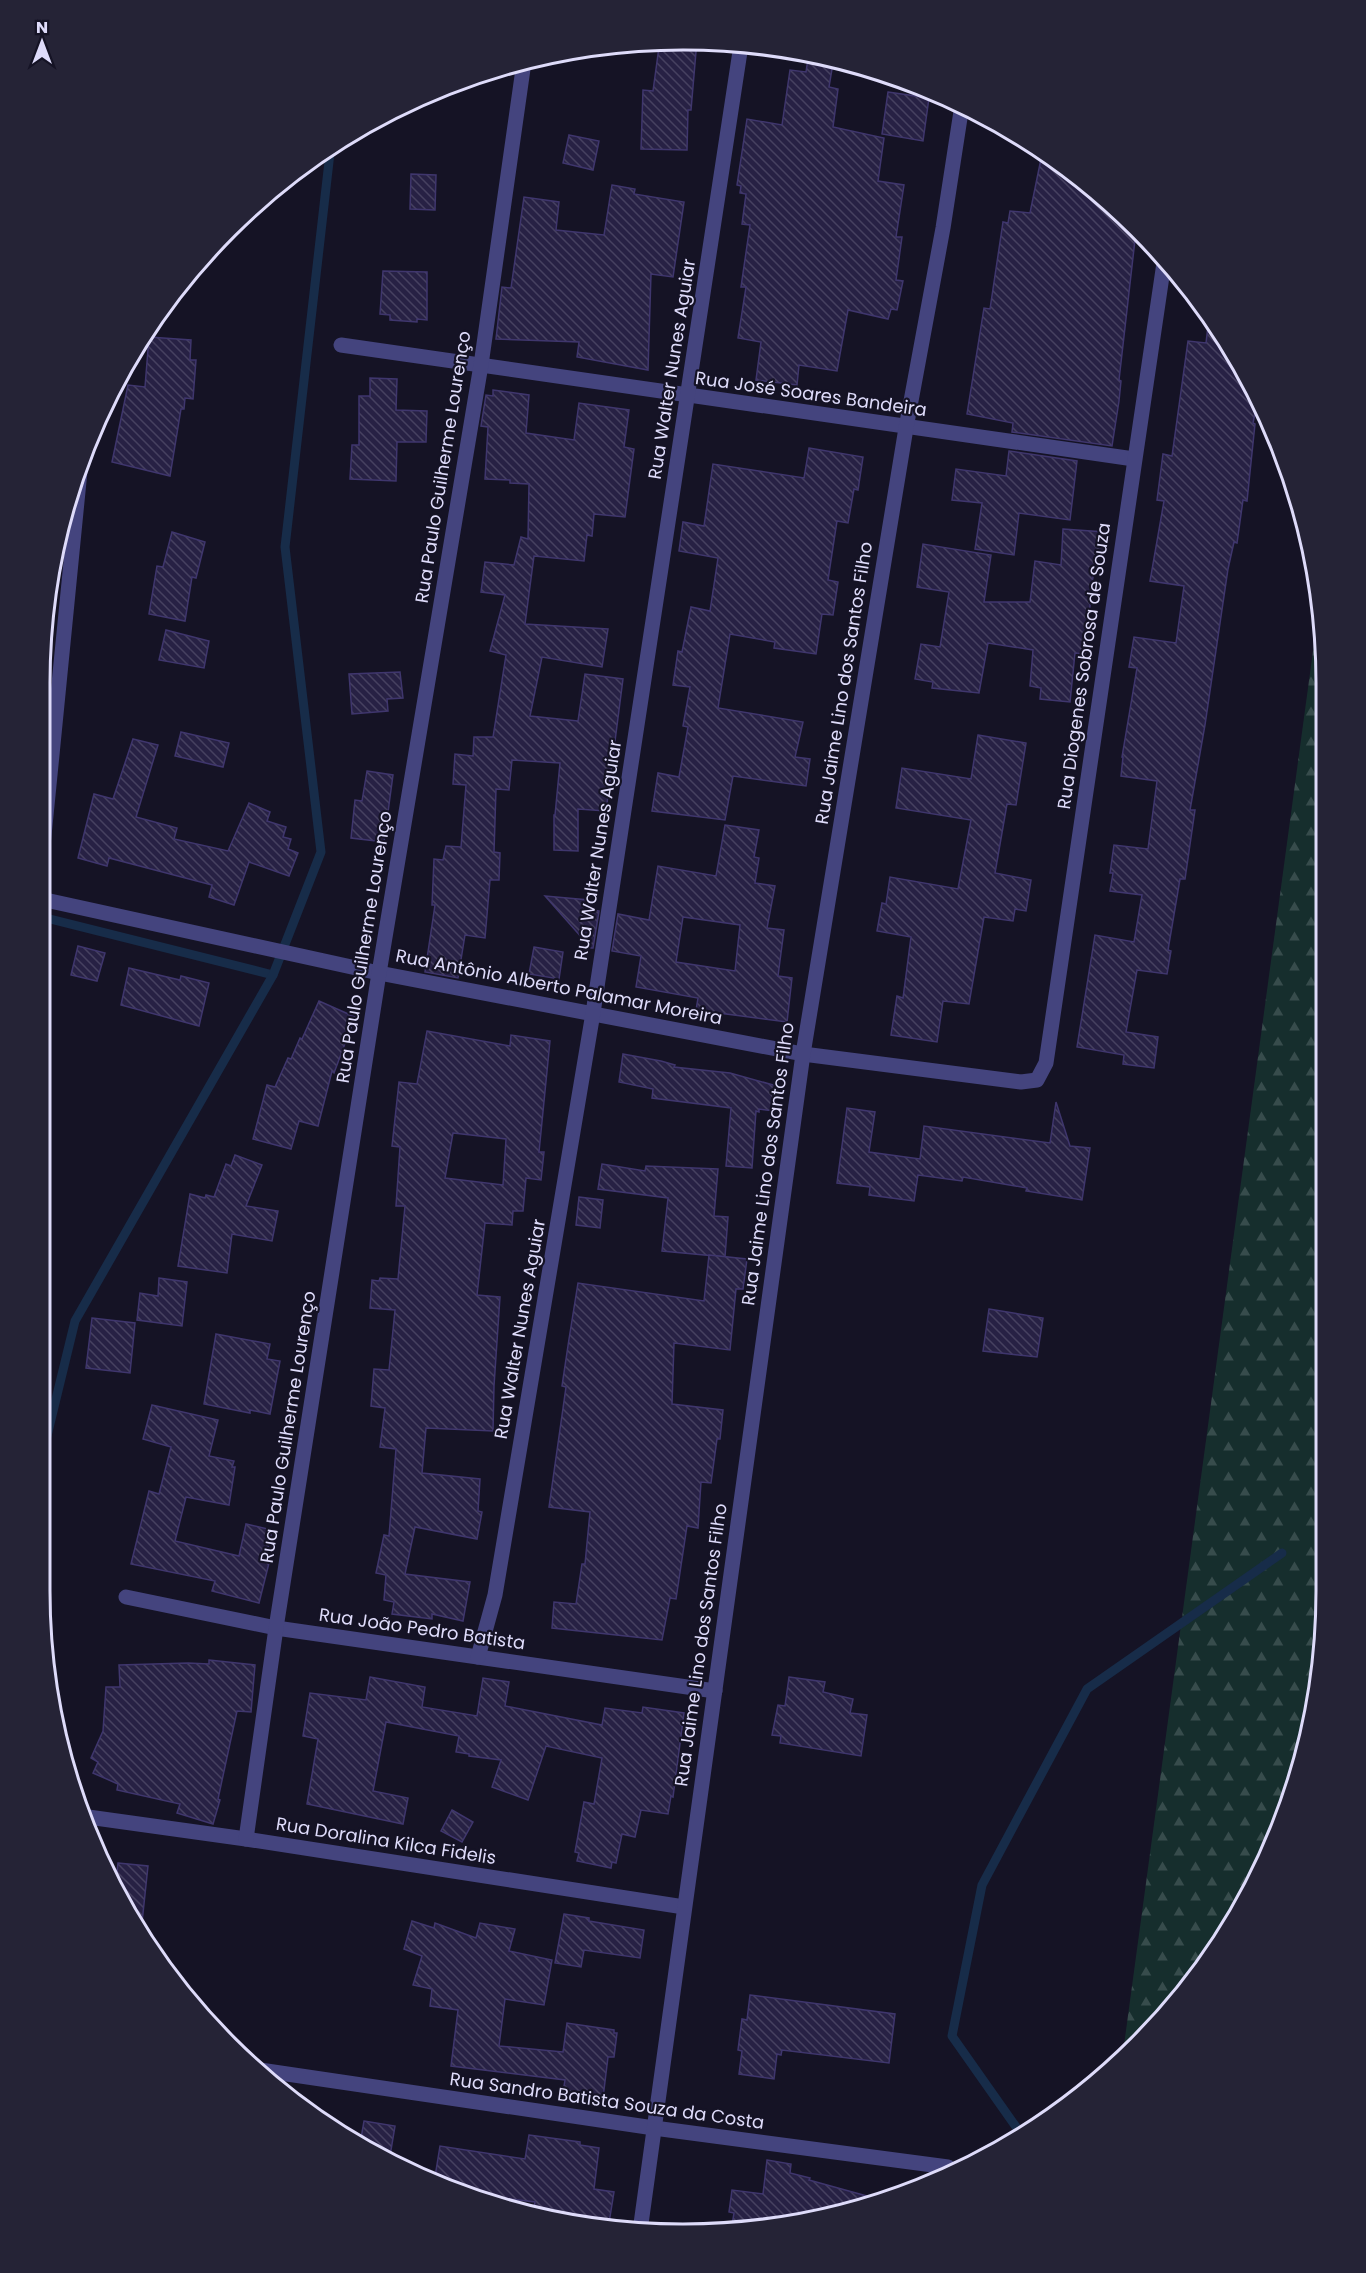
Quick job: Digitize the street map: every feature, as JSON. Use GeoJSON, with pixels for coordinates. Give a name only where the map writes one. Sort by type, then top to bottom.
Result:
{"type":"FeatureCollection","features":[{"type":"Feature","properties":{"kind":"street","name":"Rua Walter Nunes Aguiar"},"geometry":{"type":"LineString","coordinates":[[478,1657],[495,1595],[593,1013],[740,53]]}},
{"type":"Feature","properties":{"kind":"street","name":"Rua Paulo Guilherme Lourenço"},"geometry":{"type":"LineString","coordinates":[[246,1839],[276,1628],[379,973],[481,365],[523,70]]}},
{"type":"Feature","properties":{"kind":"street","name":"Rua Jaime Lino dos Santos Filho"},"geometry":{"type":"LineString","coordinates":[[640,2222],[803,1054],[906,428],[943,228],[961,114]]}},
{"type":"Feature","properties":{"kind":"street","name":"Rua Diogenes Sobrosa de Souza"},"geometry":{"type":"LineString","coordinates":[[1037,1080],[1046,1063],[1163,270]]}},
{"type":"Feature","properties":{"kind":"street","name":"Rua José Soares Bandeira"},"geometry":{"type":"LineString","coordinates":[[341,345],[1134,459]]}},
{"type":"Feature","properties":{"kind":"street"},"geometry":{"type":"LineString","coordinates":[[50,775],[77,498]]}},
{"type":"Feature","properties":{"kind":"street","name":"Rua Antônio Alberto Palamar Moreira"},"geometry":{"type":"LineString","coordinates":[[50,901],[379,973],[803,1054],[1021,1082],[1037,1080]]}},
{"type":"Feature","properties":{"kind":"street","name":"Rua João Pedro Batista"},"geometry":{"type":"LineString","coordinates":[[126,1597],[276,1628],[714,1691]]}},
{"type":"Feature","properties":{"kind":"street","name":"Rua Doralina Kilca Fidelis"},"geometry":{"type":"LineString","coordinates":[[92,1818],[684,1906]]}},
{"type":"Feature","properties":{"kind":"street","name":"Rua Sandro Batista Souza da Costa"},"geometry":{"type":"LineString","coordinates":[[272,2072],[654,2128],[944,2166]]}},
{"type":"Feature","properties":{"kind":"green space"},"geometry":{"type":"Polygon","coordinates":[[[1315,639],[1316,1590],[1311,1673],[1295,1754],[1283,1794],[1251,1870],[1232,1907],[1186,1976],[1124,2044],[1315,639]]]}},
{"type":"Feature","properties":{"kind":"building"},"geometry":{"type":"Polygon","coordinates":[[[696,50],[691,110],[688,110],[687,150],[641,149],[643,90],[653,91],[659,51],[696,50]]]}},
{"type":"Feature","properties":{"kind":"building"},"geometry":{"type":"Polygon","coordinates":[[[808,62],[832,68],[829,87],[838,89],[833,127],[884,138],[878,181],[904,185],[896,237],[902,237],[896,280],[903,281],[897,310],[891,309],[888,319],[848,310],[837,371],[799,365],[797,385],[756,380],[761,342],[738,338],[746,287],[741,287],[750,225],[742,224],[746,194],[740,193],[741,186],[737,185],[747,119],[782,125],[790,70],[806,72],[808,62]]]}},
{"type":"Feature","properties":{"kind":"building"},"geometry":{"type":"Polygon","coordinates":[[[888,92],[929,100],[923,141],[882,134],[888,92]]]}},
{"type":"Feature","properties":{"kind":"building"},"geometry":{"type":"Polygon","coordinates":[[[569,135],[599,141],[593,170],[563,163],[569,135]]]}},
{"type":"Feature","properties":{"kind":"building"},"geometry":{"type":"Polygon","coordinates":[[[1041,160],[1069,180],[1135,239],[1119,380],[1121,381],[1119,401],[1112,446],[1012,432],[1013,423],[967,414],[984,308],[990,309],[1003,222],[1008,223],[1010,211],[1030,213],[1041,160]]]}},
{"type":"Feature","properties":{"kind":"building"},"geometry":{"type":"Polygon","coordinates":[[[411,174],[436,175],[435,210],[410,209],[411,174]]]}},
{"type":"Feature","properties":{"kind":"building"},"geometry":{"type":"Polygon","coordinates":[[[612,185],[635,189],[634,194],[684,202],[673,277],[651,274],[648,370],[577,357],[579,342],[496,339],[502,287],[511,288],[524,197],[559,202],[556,230],[604,235],[612,185]]]}},
{"type":"Feature","properties":{"kind":"building"},"geometry":{"type":"Polygon","coordinates":[[[383,271],[427,272],[427,320],[417,319],[417,322],[390,320],[390,315],[380,314],[383,271]]]}},
{"type":"Feature","properties":{"kind":"building"},"geometry":{"type":"Polygon","coordinates":[[[1208,328],[1232,366],[1251,403],[1255,412],[1253,423],[1255,424],[1247,501],[1243,500],[1237,543],[1234,542],[1228,569],[1190,810],[1195,810],[1185,879],[1180,879],[1168,950],[1171,951],[1167,974],[1137,970],[1126,1032],[1158,1037],[1154,1068],[1123,1064],[1124,1055],[1077,1047],[1095,935],[1134,942],[1142,895],[1110,891],[1114,845],[1148,849],[1157,781],[1121,776],[1137,668],[1129,667],[1134,637],[1176,643],[1184,586],[1150,581],[1164,501],[1157,500],[1163,454],[1172,456],[1188,341],[1206,343],[1208,328]]]}},
{"type":"Feature","properties":{"kind":"building"},"geometry":{"type":"Polygon","coordinates":[[[152,337],[191,340],[190,360],[196,360],[193,399],[185,398],[184,409],[181,409],[170,476],[112,462],[128,385],[145,387],[149,343],[152,337]]]}},
{"type":"Feature","properties":{"kind":"building"},"geometry":{"type":"Polygon","coordinates":[[[370,378],[397,379],[396,410],[427,411],[426,442],[397,442],[396,481],[350,479],[352,445],[359,445],[359,396],[370,396],[370,378]]]}},
{"type":"Feature","properties":{"kind":"building"},"geometry":{"type":"Polygon","coordinates":[[[493,390],[529,395],[526,433],[574,440],[579,403],[629,410],[624,447],[634,449],[625,517],[594,514],[592,536],[587,535],[584,561],[534,556],[525,624],[608,629],[602,667],[542,657],[530,716],[578,721],[585,674],[623,679],[606,811],[578,809],[578,851],[554,850],[554,815],[560,763],[512,760],[509,790],[496,789],[494,852],[500,853],[499,880],[490,880],[485,938],[465,935],[458,978],[425,972],[435,905],[432,905],[434,859],[443,860],[446,846],[461,847],[466,785],[453,784],[455,754],[473,756],[474,737],[493,737],[506,655],[490,651],[505,595],[481,592],[485,562],[514,565],[521,537],[528,539],[529,484],[510,483],[510,480],[485,479],[488,427],[481,426],[486,395],[493,396],[493,390]]]}},
{"type":"Feature","properties":{"kind":"building"},"geometry":{"type":"Polygon","coordinates":[[[809,448],[863,457],[858,490],[854,489],[848,523],[837,521],[828,580],[838,582],[833,615],[822,614],[816,654],[774,648],[775,642],[730,634],[718,708],[803,722],[795,757],[810,759],[806,786],[733,776],[725,820],[652,811],[658,773],[679,777],[688,727],[683,726],[690,687],[673,685],[678,651],[682,652],[691,607],[710,611],[718,558],[679,551],[683,522],[704,526],[713,464],[804,478],[809,448]]]}},
{"type":"Feature","properties":{"kind":"building"},"geometry":{"type":"Polygon","coordinates":[[[1009,451],[1077,461],[1070,520],[1019,513],[1014,555],[975,549],[982,503],[952,500],[956,469],[1006,476],[1009,451]]]}},
{"type":"Feature","properties":{"kind":"building"},"geometry":{"type":"Polygon","coordinates":[[[1063,529],[1105,532],[1103,557],[1095,557],[1085,654],[1075,653],[1070,702],[1040,699],[1041,688],[1030,686],[1033,650],[988,643],[979,693],[932,688],[933,682],[915,679],[921,644],[940,647],[949,592],[917,587],[923,544],[991,555],[984,602],[1030,602],[1035,561],[1061,565],[1063,529]]]}},
{"type":"Feature","properties":{"kind":"building"},"geometry":{"type":"Polygon","coordinates":[[[172,532],[205,542],[196,578],[192,577],[185,621],[149,614],[157,566],[163,567],[172,532]]]}},
{"type":"Feature","properties":{"kind":"building"},"geometry":{"type":"Polygon","coordinates":[[[166,630],[209,641],[204,668],[159,660],[166,630]]]}},
{"type":"Feature","properties":{"kind":"building"},"geometry":{"type":"Polygon","coordinates":[[[400,672],[403,698],[387,699],[388,711],[352,714],[349,674],[400,672]]]}},
{"type":"Feature","properties":{"kind":"building"},"geometry":{"type":"Polygon","coordinates":[[[181,732],[229,743],[223,767],[175,756],[181,732]]]}},
{"type":"Feature","properties":{"kind":"building"},"geometry":{"type":"Polygon","coordinates":[[[978,735],[1026,743],[1016,805],[1007,804],[995,873],[1031,880],[1026,911],[1015,909],[1013,921],[984,917],[969,1004],[943,1001],[937,1042],[891,1035],[897,996],[903,998],[911,937],[877,931],[882,903],[886,904],[890,877],[958,889],[971,820],[896,808],[902,768],[971,779],[978,735]]]}},
{"type":"Feature","properties":{"kind":"building"},"geometry":{"type":"Polygon","coordinates":[[[133,739],[158,745],[136,817],[177,828],[174,839],[228,851],[249,803],[270,812],[267,821],[286,827],[283,837],[291,839],[288,849],[298,853],[289,876],[249,862],[234,905],[209,897],[212,885],[109,858],[107,866],[78,858],[94,794],[113,799],[133,739]]]}},
{"type":"Feature","properties":{"kind":"building"},"geometry":{"type":"Polygon","coordinates":[[[367,771],[393,775],[384,842],[351,838],[355,800],[362,801],[367,771]]]}},
{"type":"Feature","properties":{"kind":"building"},"geometry":{"type":"Polygon","coordinates":[[[725,825],[759,830],[754,857],[759,858],[755,883],[775,886],[767,928],[784,930],[778,976],[792,978],[787,1022],[696,1010],[698,998],[636,987],[641,956],[612,951],[618,914],[649,920],[658,866],[716,876],[725,825]],[[683,917],[676,962],[735,971],[740,925],[683,917]]]}},
{"type":"Feature","properties":{"kind":"building"},"geometry":{"type":"Polygon","coordinates":[[[545,896],[589,900],[588,909],[599,911],[593,948],[591,948],[545,896]]]}},
{"type":"Feature","properties":{"kind":"building"},"geometry":{"type":"Polygon","coordinates":[[[78,946],[105,953],[97,981],[71,975],[78,946]]]}},
{"type":"Feature","properties":{"kind":"building"},"geometry":{"type":"Polygon","coordinates":[[[534,947],[563,952],[559,979],[529,974],[534,947]]]}},
{"type":"Feature","properties":{"kind":"building"},"geometry":{"type":"Polygon","coordinates":[[[129,968],[180,980],[181,976],[209,983],[199,1026],[121,1005],[129,968]]]}},
{"type":"Feature","properties":{"kind":"building"},"geometry":{"type":"Polygon","coordinates":[[[319,1001],[355,1017],[334,1073],[332,1071],[318,1126],[299,1121],[291,1149],[253,1139],[267,1085],[275,1087],[288,1058],[291,1059],[300,1038],[302,1039],[319,1001]]]}},
{"type":"Feature","properties":{"kind":"building"},"geometry":{"type":"Polygon","coordinates":[[[427,1031],[510,1046],[511,1035],[550,1041],[539,1152],[544,1152],[541,1180],[526,1178],[523,1211],[513,1211],[512,1225],[485,1223],[477,1295],[500,1297],[493,1431],[426,1428],[422,1473],[480,1479],[478,1511],[482,1512],[477,1539],[415,1527],[405,1574],[470,1582],[463,1621],[432,1614],[432,1619],[392,1614],[394,1602],[384,1600],[386,1575],[376,1573],[384,1535],[389,1536],[396,1449],[380,1447],[385,1408],[371,1406],[374,1369],[389,1370],[395,1310],[370,1308],[372,1280],[398,1279],[405,1206],[396,1206],[400,1147],[392,1146],[399,1082],[417,1084],[427,1031]],[[453,1133],[445,1178],[503,1185],[506,1139],[453,1133]]]}},
{"type":"Feature","properties":{"kind":"building"},"geometry":{"type":"Polygon","coordinates":[[[623,1054],[661,1061],[675,1065],[674,1067],[730,1073],[777,1086],[774,1111],[759,1109],[759,1112],[756,1111],[752,1168],[726,1166],[731,1108],[652,1098],[653,1089],[619,1082],[623,1054]]]}},
{"type":"Feature","properties":{"kind":"building"},"geometry":{"type":"Polygon","coordinates":[[[1056,1102],[1070,1146],[1090,1148],[1082,1200],[963,1177],[962,1181],[918,1175],[914,1201],[869,1195],[870,1187],[837,1183],[847,1108],[875,1112],[869,1152],[920,1159],[924,1126],[1050,1143],[1056,1102]]]}},
{"type":"Feature","properties":{"kind":"building"},"geometry":{"type":"Polygon","coordinates":[[[235,1155],[262,1165],[246,1206],[278,1211],[272,1241],[232,1234],[227,1273],[178,1266],[190,1194],[205,1198],[206,1195],[214,1197],[226,1164],[231,1166],[235,1155]]]}},
{"type":"Feature","properties":{"kind":"building"},"geometry":{"type":"Polygon","coordinates":[[[602,1164],[645,1171],[646,1166],[718,1169],[714,1216],[728,1217],[725,1257],[662,1251],[668,1198],[598,1189],[602,1164]]]}},
{"type":"Feature","properties":{"kind":"building"},"geometry":{"type":"Polygon","coordinates":[[[579,1197],[603,1200],[600,1228],[576,1225],[579,1197]]]}},
{"type":"Feature","properties":{"kind":"building"},"geometry":{"type":"Polygon","coordinates":[[[709,1255],[747,1259],[743,1289],[736,1289],[730,1350],[674,1343],[672,1404],[723,1410],[711,1483],[701,1482],[698,1528],[687,1526],[676,1599],[670,1598],[662,1640],[552,1628],[554,1602],[576,1604],[582,1564],[585,1564],[590,1512],[549,1507],[566,1387],[562,1386],[578,1283],[704,1301],[709,1255]]]}},
{"type":"Feature","properties":{"kind":"building"},"geometry":{"type":"Polygon","coordinates":[[[159,1278],[187,1282],[182,1326],[137,1320],[140,1293],[158,1296],[159,1278]]]}},
{"type":"Feature","properties":{"kind":"building"},"geometry":{"type":"Polygon","coordinates":[[[989,1309],[1043,1318],[1037,1357],[983,1351],[989,1309]]]}},
{"type":"Feature","properties":{"kind":"building"},"geometry":{"type":"Polygon","coordinates":[[[92,1318],[135,1323],[130,1373],[86,1368],[92,1318]]]}},
{"type":"Feature","properties":{"kind":"building"},"geometry":{"type":"Polygon","coordinates":[[[216,1334],[270,1344],[267,1359],[280,1361],[270,1414],[250,1410],[250,1413],[204,1404],[216,1334]]]}},
{"type":"Feature","properties":{"kind":"building"},"geometry":{"type":"Polygon","coordinates":[[[152,1405],[218,1420],[209,1456],[234,1461],[229,1505],[186,1497],[175,1541],[239,1556],[246,1524],[272,1530],[265,1562],[269,1563],[259,1603],[212,1591],[215,1581],[131,1564],[149,1491],[159,1494],[171,1447],[143,1439],[152,1405]]]}},
{"type":"Feature","properties":{"kind":"building"},"geometry":{"type":"Polygon","coordinates":[[[209,1660],[255,1665],[251,1712],[237,1711],[218,1799],[220,1800],[213,1824],[177,1813],[180,1804],[117,1790],[118,1784],[93,1773],[98,1762],[91,1758],[103,1731],[106,1687],[120,1687],[119,1665],[209,1664],[209,1660]]]}},
{"type":"Feature","properties":{"kind":"building"},"geometry":{"type":"Polygon","coordinates":[[[370,1677],[425,1687],[422,1707],[477,1716],[483,1678],[509,1682],[505,1706],[602,1725],[605,1708],[642,1713],[643,1707],[684,1713],[673,1797],[671,1796],[668,1814],[641,1810],[635,1837],[622,1834],[616,1863],[612,1862],[611,1868],[577,1861],[579,1853],[575,1852],[584,1802],[594,1804],[602,1758],[546,1746],[528,1800],[492,1787],[501,1760],[456,1752],[459,1736],[386,1722],[373,1791],[408,1798],[403,1824],[307,1804],[318,1739],[303,1736],[310,1693],[366,1700],[370,1677]]]}},
{"type":"Feature","properties":{"kind":"building"},"geometry":{"type":"Polygon","coordinates":[[[789,1677],[825,1682],[823,1692],[853,1699],[850,1713],[867,1715],[861,1756],[780,1743],[781,1736],[772,1735],[778,1705],[785,1706],[789,1677]]]}},
{"type":"Feature","properties":{"kind":"building"},"geometry":{"type":"Polygon","coordinates":[[[452,1810],[473,1822],[462,1842],[441,1831],[452,1810]]]}},
{"type":"Feature","properties":{"kind":"building"},"geometry":{"type":"Polygon","coordinates":[[[118,1863],[148,1866],[142,1920],[134,1907],[117,1874],[118,1863]]]}},
{"type":"Feature","properties":{"kind":"building"},"geometry":{"type":"Polygon","coordinates":[[[564,1914],[589,1918],[589,1921],[644,1930],[640,1958],[584,1950],[581,1967],[555,1963],[564,1914]]]}},
{"type":"Feature","properties":{"kind":"building"},"geometry":{"type":"Polygon","coordinates":[[[412,1921],[434,1928],[435,1923],[476,1938],[480,1923],[515,1929],[509,1951],[552,1960],[544,2005],[505,1999],[499,2046],[563,2052],[567,2023],[614,2030],[614,2033],[617,2033],[614,2057],[608,2057],[603,2098],[563,2092],[565,2080],[451,2066],[458,2010],[430,2006],[432,1989],[413,1985],[422,1956],[404,1949],[412,1921]]]}},
{"type":"Feature","properties":{"kind":"building"},"geometry":{"type":"Polygon","coordinates":[[[750,1995],[895,2014],[889,2063],[782,2050],[781,2055],[777,2054],[774,2079],[739,2074],[742,2051],[738,2050],[742,2019],[747,2020],[750,1995]]]}},
{"type":"Feature","properties":{"kind":"building"},"geometry":{"type":"Polygon","coordinates":[[[364,2121],[395,2126],[391,2152],[361,2136],[364,2121]]]}},
{"type":"Feature","properties":{"kind":"building"},"geometry":{"type":"Polygon","coordinates":[[[529,2135],[580,2142],[580,2145],[599,2148],[594,2189],[614,2192],[610,2219],[534,2205],[535,2202],[509,2199],[436,2173],[440,2146],[525,2159],[529,2135]]]}},
{"type":"Feature","properties":{"kind":"building"},"geometry":{"type":"Polygon","coordinates":[[[767,2160],[791,2164],[790,2173],[810,2178],[809,2180],[867,2196],[807,2211],[733,2221],[734,2213],[729,2212],[732,2190],[763,2194],[767,2160]]]}},
{"type":"Feature","properties":{"kind":"waterway"},"geometry":{"type":"LineString","coordinates":[[50,1424],[75,1321],[273,975],[321,852],[285,547],[330,157]]}},
{"type":"Feature","properties":{"kind":"waterway"},"geometry":{"type":"LineString","coordinates":[[50,919],[273,975]]}},
{"type":"Feature","properties":{"kind":"waterway"},"geometry":{"type":"LineString","coordinates":[[1017,2128],[952,2036],[982,1885],[1087,1689],[1282,1553]]}}]}
